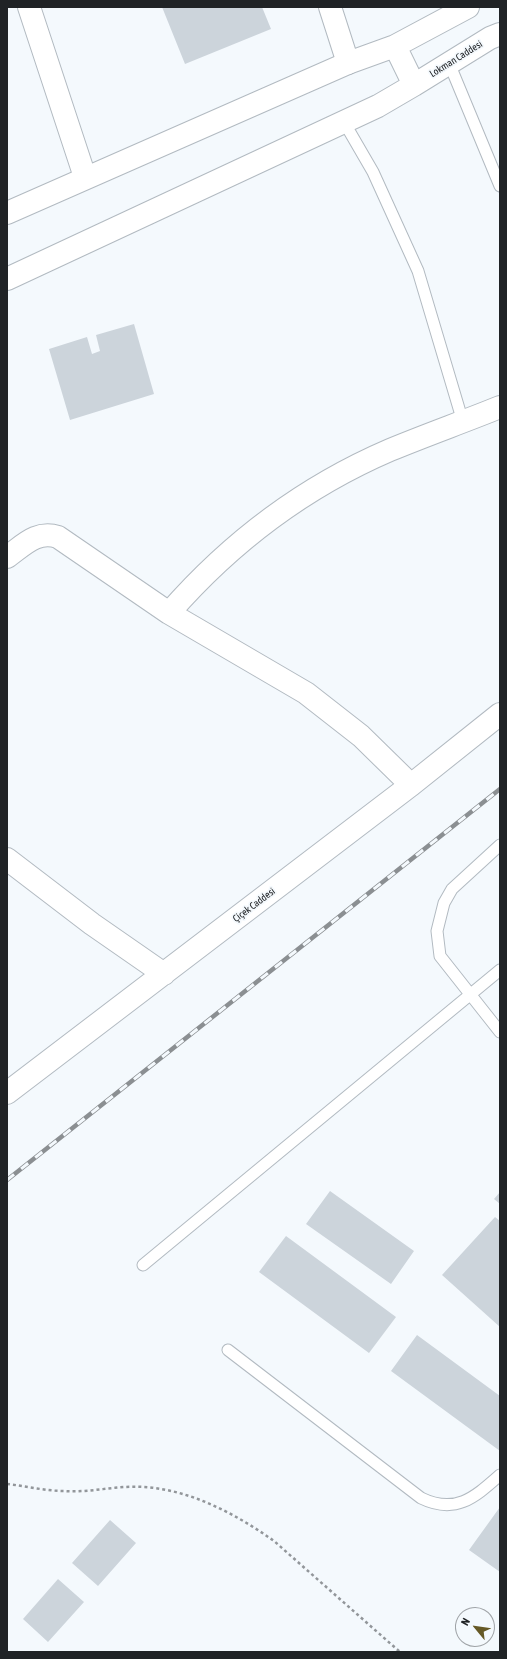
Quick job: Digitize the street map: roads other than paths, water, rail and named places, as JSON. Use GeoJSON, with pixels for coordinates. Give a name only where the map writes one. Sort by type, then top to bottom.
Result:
{"type":"FeatureCollection","features":[{"type":"Feature","properties":{"kind":"street"},"geometry":{"type":"LineString","coordinates":[[29,7],[85,177]]}},
{"type":"Feature","properties":{"kind":"street"},"geometry":{"type":"LineString","coordinates":[[330,7],[348,63]]}},
{"type":"Feature","properties":{"kind":"street"},"geometry":{"type":"LineString","coordinates":[[7,213],[85,177],[348,63],[395,46],[468,7]]}},
{"type":"Feature","properties":{"kind":"street","name":"Lokman Caddesi"},"geometry":{"type":"LineString","coordinates":[[7,279],[378,106],[500,34]]}},
{"type":"Feature","properties":{"kind":"street"},"geometry":{"type":"LineString","coordinates":[[395,46],[414,85]]}},
{"type":"Feature","properties":{"kind":"street"},"geometry":{"type":"LineString","coordinates":[[170,613],[195,584],[222,557],[244,538],[322,485],[389,450],[500,407]]}},
{"type":"Feature","properties":{"kind":"street"},"geometry":{"type":"LineString","coordinates":[[7,557],[38,536],[52,535],[58,537],[170,613],[306,693],[361,736],[410,785]]}},
{"type":"Feature","properties":{"kind":"street","name":"Çiçek Caddesi"},"geometry":{"type":"LineString","coordinates":[[7,1093],[410,785],[500,714]]}},
{"type":"Feature","properties":{"kind":"street"},"geometry":{"type":"LineString","coordinates":[[7,859],[92,924],[164,974]]}},
{"type":"Feature","properties":{"kind":"lane"},"geometry":{"type":"LineString","coordinates":[[449,63],[500,186]]}},
{"type":"Feature","properties":{"kind":"lane"},"geometry":{"type":"LineString","coordinates":[[344,122],[373,172],[418,271],[464,422]]}},
{"type":"Feature","properties":{"kind":"lane"},"geometry":{"type":"LineString","coordinates":[[500,845],[452,889],[444,903],[437,931],[440,956],[500,1032]]}},
{"type":"Feature","properties":{"kind":"lane"},"geometry":{"type":"LineString","coordinates":[[143,1265],[469,994],[500,970]]}},
{"type":"Feature","properties":{"kind":"lane"},"geometry":{"type":"LineString","coordinates":[[228,1350],[415,1493],[430,1502],[448,1505],[460,1504],[471,1499],[500,1474]]}},
{"type":"Feature","properties":{"kind":"railway"},"geometry":{"type":"LineString","coordinates":[[7,1180],[500,789]]}}]}
